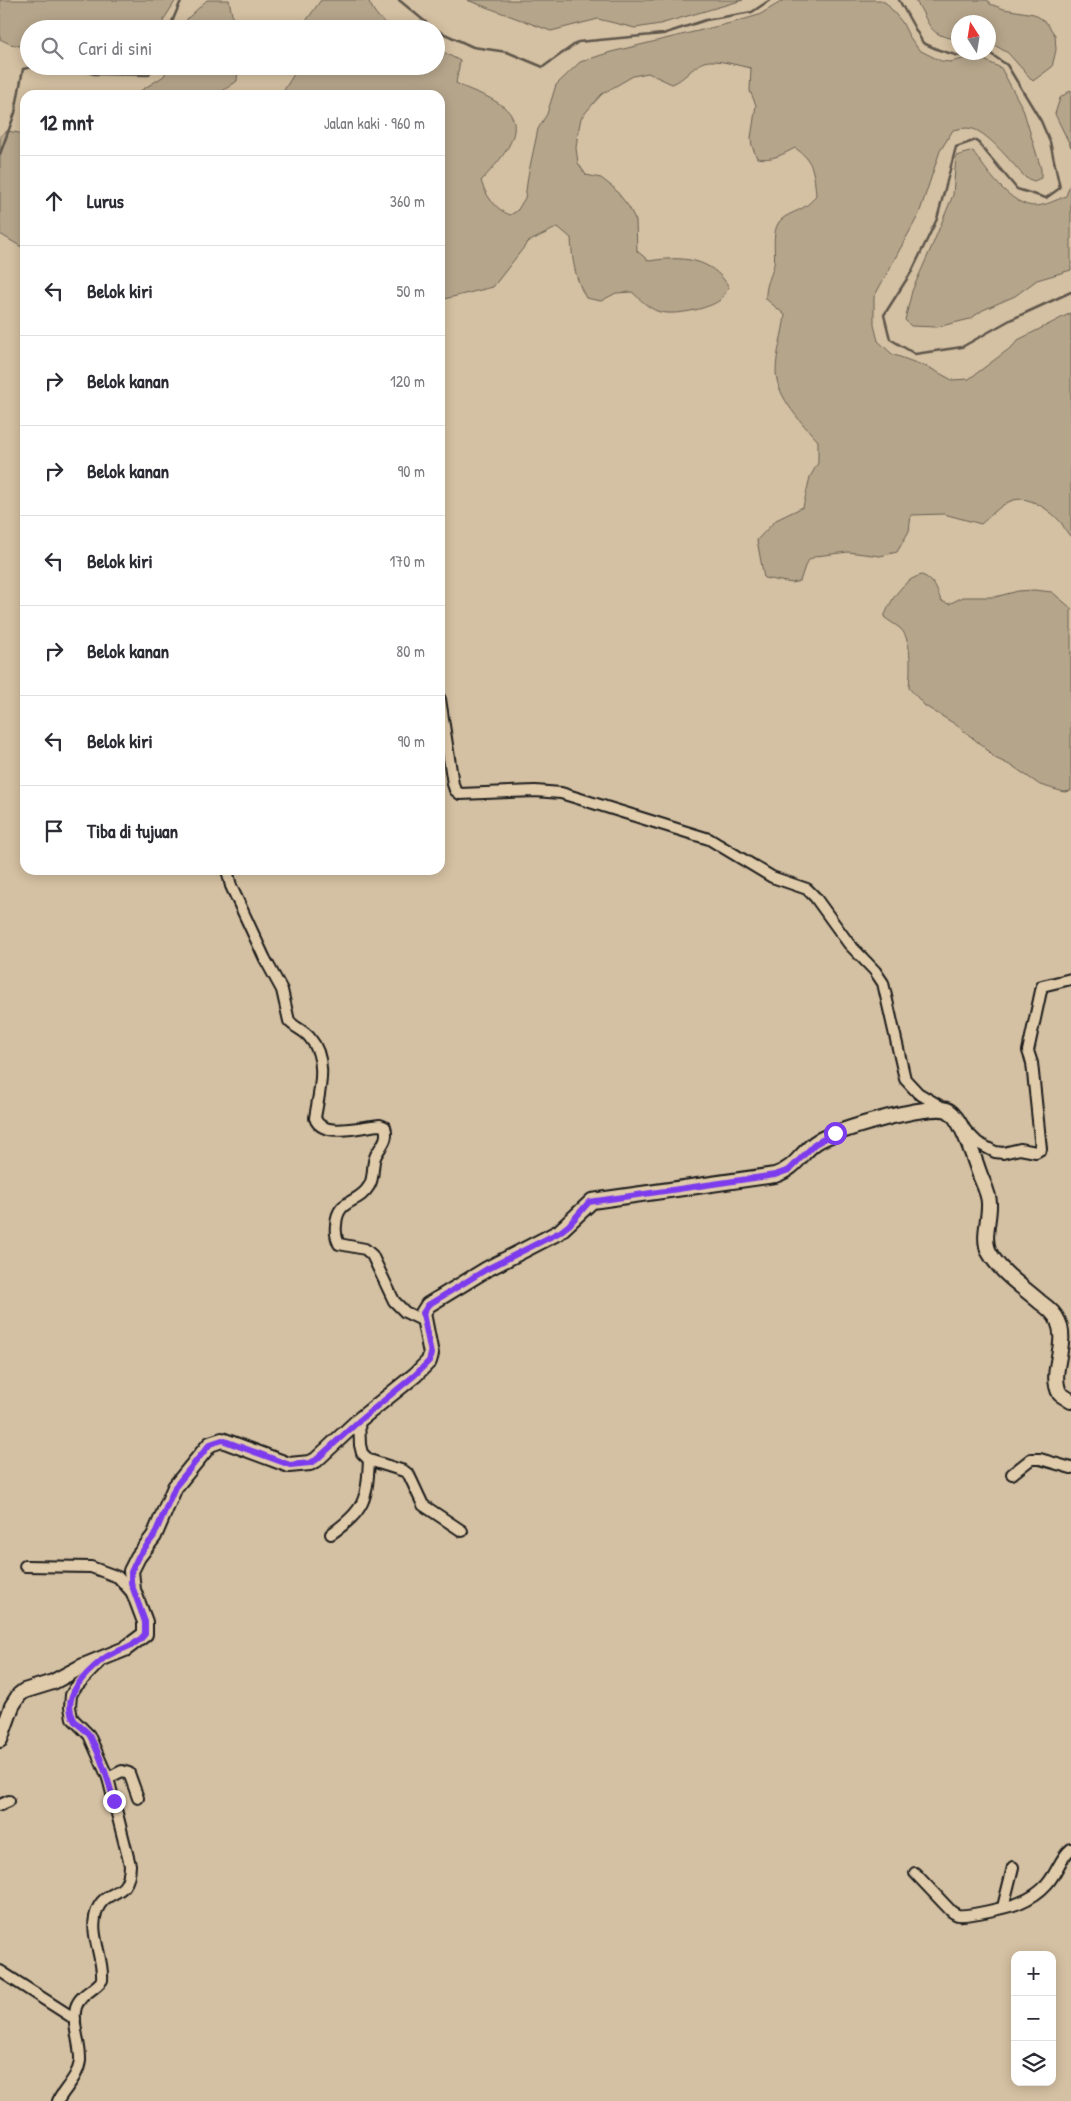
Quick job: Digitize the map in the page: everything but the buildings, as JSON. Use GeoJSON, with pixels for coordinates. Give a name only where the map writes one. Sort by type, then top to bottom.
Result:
{"type":"FeatureCollection","features":[{"type":"Feature","properties":{"kind":"street"},"geometry":{"type":"LineString","coordinates":[[445,732],[453,784],[455,790],[460,794],[535,791],[562,793],[709,839],[772,876],[807,890],[815,897],[848,944],[875,971],[883,983],[905,1079],[918,1093],[953,1114],[960,1126],[971,1149],[989,1203],[986,1239],[988,1250],[1008,1274],[1056,1316],[1062,1331],[1056,1382],[1060,1394],[1071,1401]]}},
{"type":"Feature","properties":{"kind":"street"},"geometry":{"type":"LineString","coordinates":[[228,875],[231,886],[261,951],[282,990],[289,1021],[304,1032],[318,1048],[322,1066],[315,1118],[317,1125],[324,1129],[333,1130],[380,1125],[384,1127],[386,1133],[382,1148],[375,1156],[372,1178],[368,1187],[359,1197],[339,1209],[336,1216],[336,1239],[339,1244],[365,1249],[372,1255],[394,1301],[405,1312],[424,1322]]}},
{"type":"Feature","properties":{"kind":"street"},"geometry":{"type":"LineString","coordinates":[[960,1126],[978,1142],[995,1152],[1002,1153],[1020,1149],[1036,1152],[1040,1149],[1029,1045],[1042,986],[1071,979]]}},
{"type":"Feature","properties":{"kind":"street"},"geometry":{"type":"LineString","coordinates":[[0,1740],[12,1706],[19,1695],[125,1649],[145,1634],[145,1622],[135,1596],[131,1577],[135,1562],[154,1536],[175,1487],[210,1444],[222,1440],[282,1463],[296,1466],[316,1460],[429,1361],[431,1354],[423,1313],[428,1305],[487,1269],[560,1232],[592,1201],[775,1175],[789,1170],[815,1144],[835,1133],[917,1112],[936,1108],[946,1109]]}},
{"type":"Feature","properties":{"kind":"street"},"geometry":{"type":"LineString","coordinates":[[360,1420],[360,1445],[362,1453],[369,1460],[404,1471],[409,1475],[423,1505],[462,1530]]}},
{"type":"Feature","properties":{"kind":"street"},"geometry":{"type":"LineString","coordinates":[[1012,1474],[1032,1459],[1040,1459],[1071,1468]]}},
{"type":"Feature","properties":{"kind":"street"},"geometry":{"type":"LineString","coordinates":[[331,1534],[359,1511],[365,1497],[369,1460]]}},
{"type":"Feature","properties":{"kind":"street"},"geometry":{"type":"LineString","coordinates":[[25,1566],[91,1567],[118,1577],[135,1596]]}},
{"type":"Feature","properties":{"kind":"street"},"geometry":{"type":"LineString","coordinates":[[58,2101],[78,2070],[80,2060],[75,2008],[102,1980],[94,1932],[98,1908],[108,1897],[126,1886],[129,1877],[130,1865],[108,1778],[89,1736],[72,1718],[70,1707],[75,1688],[104,1658]]}},
{"type":"Feature","properties":{"kind":"street"},"geometry":{"type":"LineString","coordinates":[[108,1778],[122,1771],[129,1773],[138,1798]]}},
{"type":"Feature","properties":{"kind":"street"},"geometry":{"type":"LineString","coordinates":[[915,1873],[951,1911],[957,1915],[969,1915],[1003,1907],[1028,1898],[1046,1886],[1056,1874],[1065,1854],[1071,1849]]}},
{"type":"Feature","properties":{"kind":"street"},"geometry":{"type":"LineString","coordinates":[[1003,1907],[1013,1867]]}},
{"type":"Feature","properties":{"kind":"street"},"geometry":{"type":"LineString","coordinates":[[0,1971],[75,2019]]}},
{"type":"Feature","properties":{"kind":"shaded area"},"geometry":{"type":"Polygon","coordinates":[[[0,0],[176,0],[164,20],[20,20],[20,46],[0,39],[0,0]]]}},
{"type":"Feature","properties":{"kind":"shaded area"},"geometry":{"type":"Polygon","coordinates":[[[207,0],[229,0],[233,20],[187,20],[207,0]]]}},
{"type":"Feature","properties":{"kind":"shaded area"},"geometry":{"type":"Polygon","coordinates":[[[321,0],[368,0],[373,10],[382,20],[307,20],[321,0]]]}},
{"type":"Feature","properties":{"kind":"shaded area"},"geometry":{"type":"Polygon","coordinates":[[[467,0],[743,0],[660,24],[635,28],[598,19],[551,31],[467,0]]]}},
{"type":"Feature","properties":{"kind":"shaded area"},"geometry":{"type":"Polygon","coordinates":[[[784,0],[880,0],[886,3],[902,22],[919,50],[941,61],[984,60],[1001,68],[1023,109],[1041,169],[1041,178],[1034,181],[1026,178],[994,143],[980,132],[968,128],[953,130],[940,151],[919,214],[874,297],[874,325],[878,341],[892,354],[930,368],[952,380],[969,379],[1013,346],[1018,340],[1071,313],[1071,537],[1058,519],[1044,508],[1031,501],[1015,500],[1001,506],[981,524],[944,514],[911,515],[909,531],[897,552],[880,556],[848,552],[816,556],[809,560],[805,566],[800,581],[792,583],[764,578],[757,540],[776,520],[803,507],[810,477],[818,463],[818,441],[791,409],[777,382],[776,365],[785,315],[766,299],[767,286],[774,265],[774,237],[779,222],[807,205],[816,195],[812,168],[806,157],[795,148],[772,158],[757,158],[751,138],[756,105],[750,91],[751,68],[721,62],[704,62],[672,84],[648,73],[633,76],[602,94],[581,118],[576,148],[578,163],[586,175],[601,178],[614,188],[629,207],[636,221],[637,251],[649,261],[684,259],[704,264],[722,277],[729,287],[721,299],[715,303],[680,313],[657,311],[632,292],[616,293],[601,301],[586,298],[579,284],[575,269],[571,238],[558,227],[528,242],[493,287],[445,299],[445,90],[284,90],[293,75],[445,75],[445,53],[460,61],[456,83],[498,103],[509,112],[514,122],[511,142],[497,163],[481,181],[492,201],[510,215],[517,211],[525,198],[538,129],[547,114],[556,85],[580,62],[611,52],[759,15],[784,0]]]}},
{"type":"Feature","properties":{"kind":"shaded area"},"geometry":{"type":"Polygon","coordinates":[[[915,0],[988,0],[990,4],[1004,9],[1034,14],[1046,22],[1055,35],[1056,50],[1052,67],[1033,81],[1008,53],[996,46],[996,15],[951,15],[951,38],[940,35],[930,27],[915,0]]]}},
{"type":"Feature","properties":{"kind":"shaded area"},"geometry":{"type":"Polygon","coordinates":[[[237,75],[237,81],[224,90],[142,90],[164,76],[237,75]]]}},
{"type":"Feature","properties":{"kind":"shaded area"},"geometry":{"type":"Polygon","coordinates":[[[1071,90],[1071,147],[1055,114],[1060,98],[1071,90]]]}},
{"type":"Feature","properties":{"kind":"shaded area"},"geometry":{"type":"Polygon","coordinates":[[[7,131],[20,133],[20,246],[0,234],[0,136],[7,131]]]}},
{"type":"Feature","properties":{"kind":"shaded area"},"geometry":{"type":"Polygon","coordinates":[[[973,151],[984,167],[1008,194],[1027,205],[1036,206],[1066,196],[1071,182],[1071,270],[1037,280],[1015,296],[983,310],[970,319],[937,327],[911,326],[905,320],[912,291],[953,195],[956,156],[973,151]]]}},
{"type":"Feature","properties":{"kind":"shaded area"},"geometry":{"type":"Polygon","coordinates":[[[922,575],[932,582],[941,601],[949,604],[963,597],[995,597],[1018,591],[1034,590],[1052,592],[1071,608],[1071,791],[1064,792],[1040,785],[1014,767],[995,758],[955,724],[925,706],[909,688],[910,657],[905,635],[901,629],[884,617],[898,591],[915,577],[922,575]]]}},
{"type":"Feature","properties":{"kind":"waterway"},"geometry":{"type":"LineString","coordinates":[[173,20],[183,0]]}},
{"type":"Feature","properties":{"kind":"waterway"},"geometry":{"type":"LineString","coordinates":[[399,0],[423,20]]}},
{"type":"Feature","properties":{"kind":"waterway"},"geometry":{"type":"LineString","coordinates":[[445,34],[473,47],[507,52],[543,67],[578,42],[663,34],[706,20],[752,12],[770,0]]}},
{"type":"Feature","properties":{"kind":"waterway"},"geometry":{"type":"LineString","coordinates":[[899,0],[923,43],[951,54]]}},
{"type":"Feature","properties":{"kind":"waterway"},"geometry":{"type":"LineString","coordinates":[[996,57],[1007,65],[1041,121],[1050,142],[1060,188],[1046,198],[1017,189],[976,140],[956,147],[937,219],[912,271],[884,315],[890,339],[915,354],[962,347],[1010,320],[1071,292]]}},
{"type":"Feature","properties":{"kind":"waterway"},"geometry":{"type":"LineString","coordinates":[[0,154],[15,113],[22,75]]}},
{"type":"Feature","properties":{"kind":"route"},"geometry":{"type":"LineString","coordinates":[[114,1801],[108,1778],[89,1736],[72,1718],[70,1702],[75,1688],[104,1658],[125,1649],[145,1634],[145,1622],[131,1583],[131,1572],[138,1557],[154,1536],[175,1487],[210,1444],[222,1440],[282,1463],[296,1466],[316,1460],[342,1435],[415,1375],[429,1361],[431,1354],[423,1313],[428,1305],[487,1269],[560,1232],[569,1225],[589,1202],[775,1175],[789,1170],[815,1144],[835,1133]]}}]}
